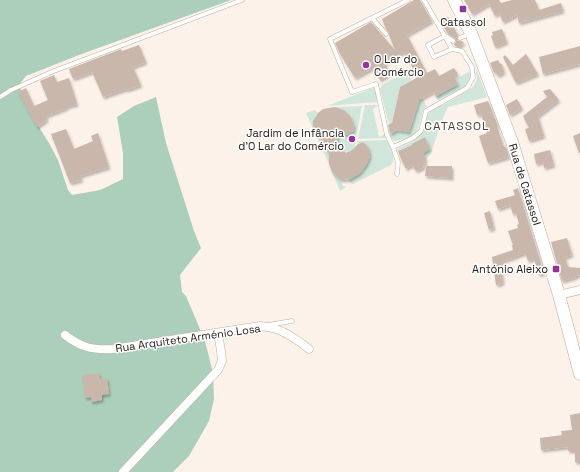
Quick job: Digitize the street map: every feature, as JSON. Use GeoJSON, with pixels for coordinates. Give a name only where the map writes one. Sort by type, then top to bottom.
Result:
{"type":"FeatureCollection","features":[{"type":"Feature","properties":{"kind":"main road","name":"Rua de Catassol"},"geometry":{"type":"LineString","coordinates":[[454,0],[471,33],[512,142],[559,295],[580,374]]}},
{"type":"Feature","properties":{"kind":"street"},"geometry":{"type":"LineString","coordinates":[[559,295],[580,290]]}},
{"type":"Feature","properties":{"kind":"street","name":"Rua Arquiteto Arménio Losa"},"geometry":{"type":"LineString","coordinates":[[65,335],[76,343],[89,348],[102,350],[260,326],[275,328],[298,341],[308,349]]}},
{"type":"Feature","properties":{"kind":"street"},"geometry":{"type":"LineString","coordinates":[[123,472],[218,370],[222,361],[218,333]]}},
{"type":"Feature","properties":{"kind":"lane"},"geometry":{"type":"LineString","coordinates":[[0,97],[11,90],[54,71],[242,0]]}},
{"type":"Feature","properties":{"kind":"lane"},"geometry":{"type":"LineString","coordinates":[[397,174],[398,162],[393,146],[387,135],[376,84],[352,92],[330,39],[408,0]]}},
{"type":"Feature","properties":{"kind":"lane"},"geometry":{"type":"LineString","coordinates":[[424,0],[452,49]]}},
{"type":"Feature","properties":{"kind":"lane"},"geometry":{"type":"LineString","coordinates":[[372,18],[386,34]]}},
{"type":"Feature","properties":{"kind":"lane"},"geometry":{"type":"LineString","coordinates":[[460,38],[471,33]]}},
{"type":"Feature","properties":{"kind":"lane"},"geometry":{"type":"LineString","coordinates":[[393,146],[413,138],[420,131],[426,111],[467,88],[474,78],[472,68],[462,51],[452,49],[434,57],[428,45],[445,36]]}},
{"type":"Feature","properties":{"kind":"lane"},"geometry":{"type":"LineString","coordinates":[[445,36],[452,41]]}},
{"type":"Feature","properties":{"kind":"lane"},"geometry":{"type":"LineString","coordinates":[[260,326],[292,321]]}},
{"type":"Feature","properties":{"kind":"green space"},"geometry":{"type":"Polygon","coordinates":[[[0,0],[231,0],[79,55],[26,76],[19,85],[37,124],[58,160],[68,190],[72,195],[100,190],[123,179],[123,153],[117,117],[134,106],[156,97],[166,143],[194,231],[201,248],[180,275],[182,292],[186,296],[205,341],[213,373],[214,399],[209,421],[189,456],[173,472],[0,472],[0,0]]]}},
{"type":"Feature","properties":{"kind":"green space"},"geometry":{"type":"Polygon","coordinates":[[[476,68],[487,97],[448,107],[431,153],[426,160],[423,153],[430,149],[425,137],[412,144],[413,146],[397,151],[397,149],[415,140],[421,133],[426,123],[427,115],[431,111],[473,87],[477,79],[476,68]]]}},
{"type":"Feature","properties":{"kind":"green space"},"geometry":{"type":"Polygon","coordinates":[[[470,71],[470,80],[463,88],[438,100],[436,96],[458,84],[456,79],[470,71]]]}},
{"type":"Feature","properties":{"kind":"green space"},"geometry":{"type":"Polygon","coordinates":[[[406,72],[412,80],[400,87],[392,123],[389,125],[380,89],[382,85],[406,72]]]}},
{"type":"Feature","properties":{"kind":"green space"},"geometry":{"type":"Polygon","coordinates":[[[374,88],[376,91],[377,102],[327,106],[370,89],[374,88]]]}},
{"type":"Feature","properties":{"kind":"green space"},"geometry":{"type":"Polygon","coordinates":[[[422,98],[427,107],[423,110],[416,131],[411,137],[394,141],[389,135],[397,130],[409,132],[419,100],[422,98]]]}},
{"type":"Feature","properties":{"kind":"green space"},"geometry":{"type":"Polygon","coordinates":[[[365,105],[378,105],[373,109],[379,137],[385,134],[386,138],[358,139],[365,105]]]}},
{"type":"Feature","properties":{"kind":"green space"},"geometry":{"type":"Polygon","coordinates":[[[362,106],[354,148],[346,153],[339,149],[337,140],[338,135],[347,135],[353,131],[354,126],[344,110],[335,107],[362,106]]]}},
{"type":"Feature","properties":{"kind":"green space"},"geometry":{"type":"Polygon","coordinates":[[[315,110],[318,113],[314,120],[314,131],[306,113],[315,110]]]}},
{"type":"Feature","properties":{"kind":"green space"},"geometry":{"type":"Polygon","coordinates":[[[314,131],[327,148],[329,154],[329,164],[314,131]]]}},
{"type":"Feature","properties":{"kind":"green space"},"geometry":{"type":"Polygon","coordinates":[[[387,140],[393,156],[393,162],[391,165],[353,184],[350,183],[348,179],[361,171],[370,157],[363,142],[358,144],[357,141],[387,140]]]}},
{"type":"Feature","properties":{"kind":"green space"},"geometry":{"type":"Polygon","coordinates":[[[332,172],[341,180],[342,185],[346,187],[340,191],[332,172]]]}},
{"type":"Feature","properties":{"kind":"building","name":"O Lar do Comércio"},"geometry":{"type":"Polygon","coordinates":[[[414,0],[420,0],[432,21],[407,35],[427,73],[435,69],[439,76],[454,68],[458,74],[454,76],[458,84],[436,96],[433,92],[419,100],[409,132],[397,130],[390,134],[388,125],[392,123],[400,87],[418,77],[404,52],[385,63],[390,74],[380,80],[373,68],[355,78],[335,43],[371,22],[395,50],[382,19],[414,0]]]}},
{"type":"Feature","properties":{"kind":"building"},"geometry":{"type":"Polygon","coordinates":[[[464,0],[499,0],[501,3],[512,0],[535,0],[539,10],[561,3],[563,11],[519,23],[517,15],[503,22],[499,13],[495,16],[489,4],[472,14],[464,0]]]}},
{"type":"Feature","properties":{"kind":"building"},"geometry":{"type":"Polygon","coordinates":[[[448,17],[458,35],[457,40],[464,43],[458,47],[454,44],[456,39],[448,34],[440,20],[448,17]]]}},
{"type":"Feature","properties":{"kind":"building"},"geometry":{"type":"Polygon","coordinates":[[[502,29],[507,42],[495,47],[491,36],[493,35],[492,32],[502,29]]]}},
{"type":"Feature","properties":{"kind":"building"},"geometry":{"type":"Polygon","coordinates":[[[139,45],[146,62],[133,67],[141,85],[103,97],[92,72],[73,79],[69,69],[121,49],[122,51],[139,45]]]}},
{"type":"Feature","properties":{"kind":"building"},"geometry":{"type":"Polygon","coordinates":[[[580,46],[580,64],[543,74],[539,57],[580,46]]]}},
{"type":"Feature","properties":{"kind":"building"},"geometry":{"type":"Polygon","coordinates":[[[526,54],[538,74],[516,83],[503,57],[505,55],[513,65],[526,54]]]}},
{"type":"Feature","properties":{"kind":"building"},"geometry":{"type":"Polygon","coordinates":[[[498,60],[500,64],[502,64],[504,72],[498,76],[496,72],[494,73],[490,63],[498,60]]]}},
{"type":"Feature","properties":{"kind":"building"},"geometry":{"type":"Polygon","coordinates":[[[54,75],[57,82],[69,78],[77,104],[46,116],[47,120],[37,127],[18,92],[26,88],[34,106],[48,100],[40,81],[54,75]]]}},
{"type":"Feature","properties":{"kind":"building"},"geometry":{"type":"Polygon","coordinates":[[[550,89],[559,100],[538,116],[544,136],[529,141],[525,129],[529,128],[523,116],[547,97],[543,91],[550,89]]]}},
{"type":"Feature","properties":{"kind":"building"},"geometry":{"type":"Polygon","coordinates":[[[517,99],[522,108],[510,115],[506,105],[517,99]]]}},
{"type":"Feature","properties":{"kind":"building"},"geometry":{"type":"Polygon","coordinates":[[[488,101],[509,157],[488,163],[479,136],[487,133],[481,114],[477,115],[474,105],[488,101]]]}},
{"type":"Feature","properties":{"kind":"building"},"geometry":{"type":"Polygon","coordinates":[[[335,107],[344,110],[351,117],[354,126],[353,131],[347,135],[338,135],[337,140],[339,149],[346,153],[363,142],[369,148],[370,157],[366,165],[360,173],[350,179],[341,180],[332,172],[329,164],[329,154],[313,129],[313,121],[318,113],[323,109],[335,107]]]}},
{"type":"Feature","properties":{"kind":"building"},"geometry":{"type":"Polygon","coordinates":[[[66,129],[74,149],[93,141],[91,136],[98,133],[109,167],[80,176],[82,180],[70,183],[51,134],[66,129]]]}},
{"type":"Feature","properties":{"kind":"building"},"geometry":{"type":"Polygon","coordinates":[[[580,133],[580,153],[579,153],[573,136],[580,133]]]}},
{"type":"Feature","properties":{"kind":"building"},"geometry":{"type":"Polygon","coordinates":[[[425,137],[430,149],[423,153],[426,160],[423,168],[416,171],[412,165],[406,169],[398,151],[425,137]]]}},
{"type":"Feature","properties":{"kind":"building"},"geometry":{"type":"Polygon","coordinates":[[[550,150],[554,165],[544,168],[543,162],[536,164],[534,154],[550,150]]]}},
{"type":"Feature","properties":{"kind":"building"},"geometry":{"type":"Polygon","coordinates":[[[426,166],[452,166],[452,178],[425,176],[426,166]]]}},
{"type":"Feature","properties":{"kind":"building"},"geometry":{"type":"Polygon","coordinates":[[[518,188],[544,273],[539,275],[534,259],[528,261],[525,253],[501,262],[503,283],[496,285],[492,257],[513,250],[513,245],[508,231],[518,228],[517,225],[519,224],[516,213],[513,214],[510,205],[498,209],[495,201],[515,195],[513,190],[518,188]]]}},
{"type":"Feature","properties":{"kind":"building"},"geometry":{"type":"Polygon","coordinates":[[[490,211],[494,228],[489,230],[484,213],[490,211]]]}},
{"type":"Feature","properties":{"kind":"building"},"geometry":{"type":"Polygon","coordinates":[[[567,238],[572,255],[565,257],[568,267],[580,268],[580,275],[562,281],[551,242],[567,238]]]}},
{"type":"Feature","properties":{"kind":"building"},"geometry":{"type":"Polygon","coordinates":[[[99,373],[100,379],[107,378],[109,394],[102,395],[102,400],[91,402],[91,397],[85,398],[82,375],[99,373]]]}},
{"type":"Feature","properties":{"kind":"building"},"geometry":{"type":"Polygon","coordinates":[[[580,413],[580,462],[575,462],[575,451],[568,451],[568,447],[541,450],[540,438],[562,435],[561,431],[572,430],[570,415],[580,413]]]}},
{"type":"Feature","properties":{"kind":"place","name":"Catassol"},"geometry":{"type":"Point","coordinates":[463,9]}},
{"type":"Feature","properties":{"kind":"place","name":"O Lar do Comércio"},"geometry":{"type":"Point","coordinates":[366,65]}},
{"type":"Feature","properties":{"kind":"place","name":"Jardim de Infância d'O Lar do Comércio"},"geometry":{"type":"Point","coordinates":[352,139]}},
{"type":"Feature","properties":{"kind":"place","name":"António Aleixo"},"geometry":{"type":"Point","coordinates":[556,269]}},
{"type":"Feature","properties":{"kind":"district","name":"CATASSOL"},"geometry":{"type":"Point","coordinates":[457,126]}}]}
